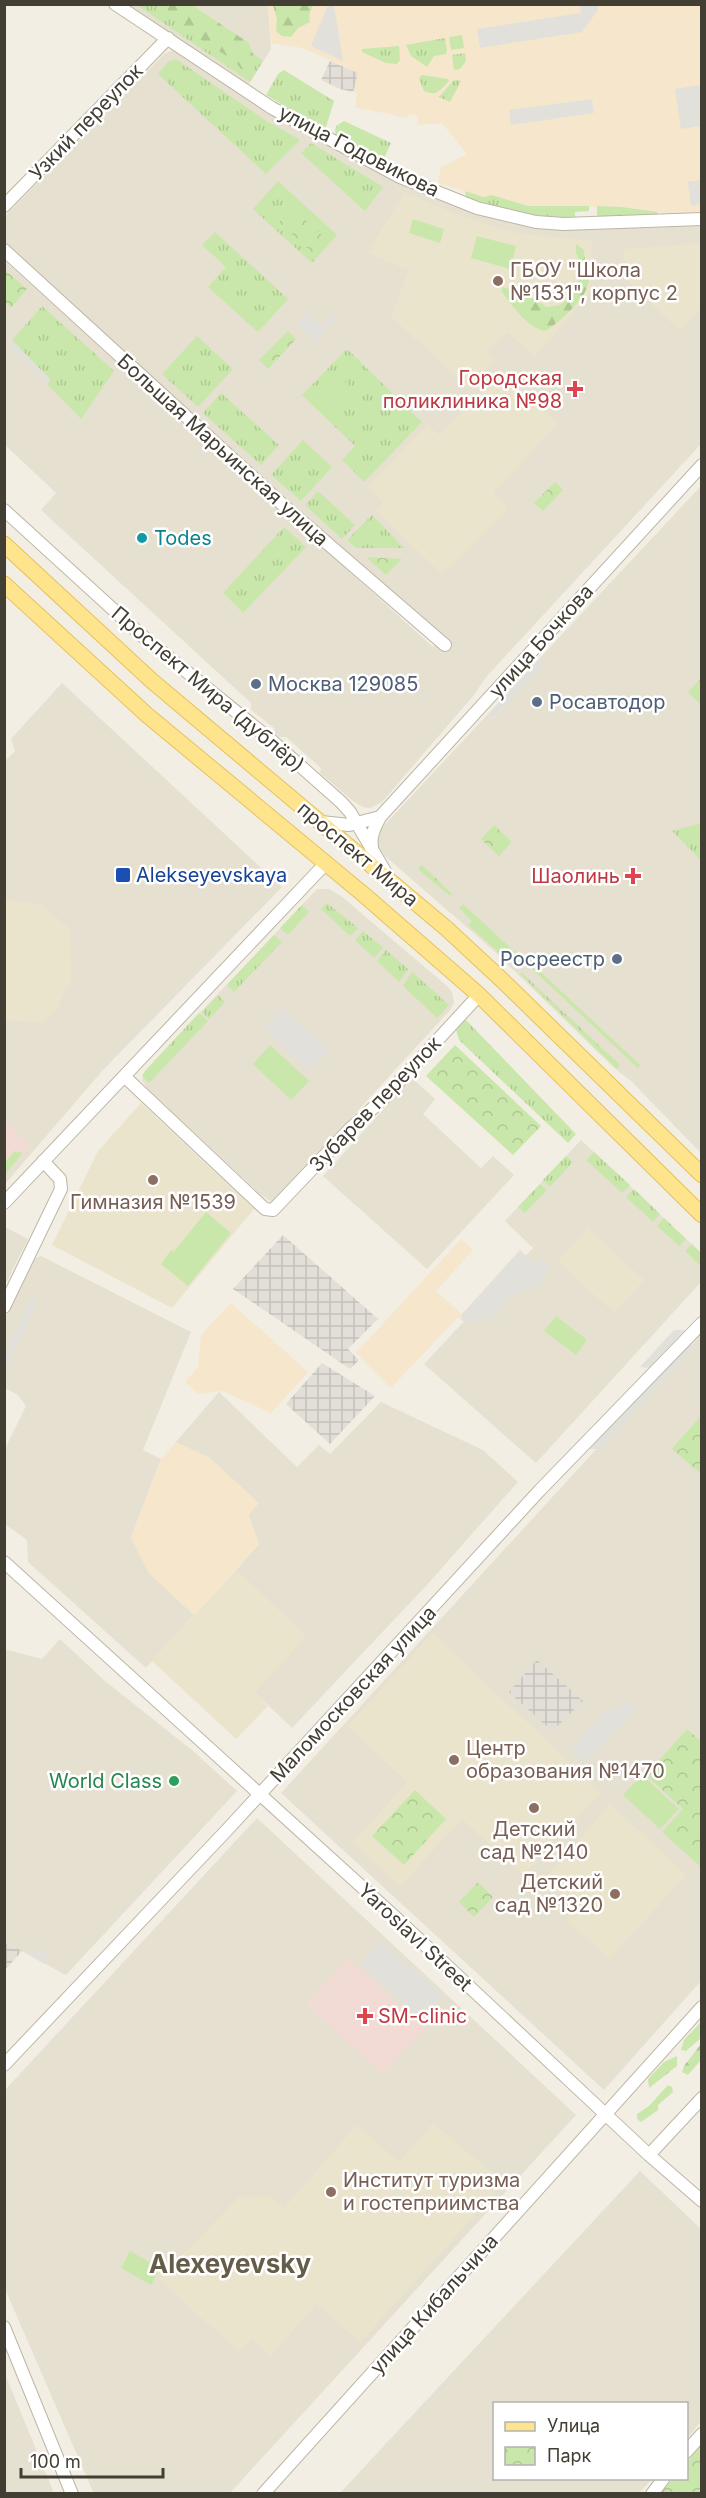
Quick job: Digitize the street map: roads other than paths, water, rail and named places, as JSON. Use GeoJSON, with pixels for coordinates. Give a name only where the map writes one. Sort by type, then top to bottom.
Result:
{"type":"FeatureCollection","features":[{"type":"Feature","properties":{"kind":"main road","name":"проспект Мира"},"geometry":{"type":"LineString","coordinates":[[4,544],[152,681],[393,884],[503,981],[702,1175]]}},
{"type":"Feature","properties":{"kind":"main road","name":"проспект Мира"},"geometry":{"type":"LineString","coordinates":[[4,584],[147,715],[326,863],[478,995],[702,1215]]}},
{"type":"Feature","properties":{"kind":"street","name":"улица Годовикова"},"geometry":{"type":"LineString","coordinates":[[115,4],[272,108],[400,177],[477,208],[517,219],[564,224],[702,219]]}},
{"type":"Feature","properties":{"kind":"street","name":"Узкий переулок"},"geometry":{"type":"LineString","coordinates":[[4,206],[168,39]]}},
{"type":"Feature","properties":{"kind":"street","name":"Большая Марьинская улица"},"geometry":{"type":"LineString","coordinates":[[4,250],[284,505],[445,645]]}},
{"type":"Feature","properties":{"kind":"street","name":"улица Бочкова"},"geometry":{"type":"LineString","coordinates":[[372,849],[373,830],[380,817],[702,465]]}},
{"type":"Feature","properties":{"kind":"street","name":"Проспект Мира (дублёр)"},"geometry":{"type":"LineString","coordinates":[[4,510],[140,634],[271,740],[333,795],[350,812],[393,884]]}},
{"type":"Feature","properties":{"kind":"street"},"geometry":{"type":"LineString","coordinates":[[317,820],[339,826],[380,817]]}},
{"type":"Feature","properties":{"kind":"street"},"geometry":{"type":"LineString","coordinates":[[4,1203],[326,863]]}},
{"type":"Feature","properties":{"kind":"street","name":"Зубарев переулок"},"geometry":{"type":"LineString","coordinates":[[124,1076],[269,1211],[276,1207],[349,1130],[385,1097],[478,995]]}},
{"type":"Feature","properties":{"kind":"street"},"geometry":{"type":"LineString","coordinates":[[4,1307],[61,1189],[60,1179],[43,1161]]}},
{"type":"Feature","properties":{"kind":"street","name":"Маломосковская улица"},"geometry":{"type":"LineString","coordinates":[[4,2065],[260,1795],[536,1496],[702,1323]]}},
{"type":"Feature","properties":{"kind":"street","name":"Yaroslavl Street"},"geometry":{"type":"LineString","coordinates":[[4,1562],[649,2155],[702,2201]]}},
{"type":"Feature","properties":{"kind":"street","name":"улица Кибальчича"},"geometry":{"type":"LineString","coordinates":[[263,2493],[702,2007]]}},
{"type":"Feature","properties":{"kind":"street"},"geometry":{"type":"LineString","coordinates":[[649,2155],[702,2098]]}},
{"type":"Feature","properties":{"kind":"street"},"geometry":{"type":"LineString","coordinates":[[4,2327],[72,2493]]}},
{"type":"Feature","properties":{"kind":"street"},"geometry":{"type":"LineString","coordinates":[[688,2451],[702,2434]]}},
{"type":"Feature","properties":{"kind":"street"},"geometry":{"type":"LineString","coordinates":[[652,2493],[662,2480]]}},
{"type":"Feature","properties":{"kind":"place","name":"ГБОУ \"Школа №1531\", корпус 2"},"geometry":{"type":"Point","coordinates":[498,281]}},
{"type":"Feature","properties":{"kind":"place","name":"Городская поликлиника №98"},"geometry":{"type":"Point","coordinates":[575,389]}},
{"type":"Feature","properties":{"kind":"place","name":"Todes"},"geometry":{"type":"Point","coordinates":[142,538]}},
{"type":"Feature","properties":{"kind":"place","name":"Москва 129085"},"geometry":{"type":"Point","coordinates":[256,684]}},
{"type":"Feature","properties":{"kind":"place","name":"Росавтодор"},"geometry":{"type":"Point","coordinates":[537,702]}},
{"type":"Feature","properties":{"kind":"place","name":"Alekseyevskaya"},"geometry":{"type":"Point","coordinates":[123,875]}},
{"type":"Feature","properties":{"kind":"place","name":"Шаолинь"},"geometry":{"type":"Point","coordinates":[633,876]}},
{"type":"Feature","properties":{"kind":"place","name":"Росреестр"},"geometry":{"type":"Point","coordinates":[617,959]}},
{"type":"Feature","properties":{"kind":"place","name":"Гимназия №1539"},"geometry":{"type":"Point","coordinates":[153,1180]}},
{"type":"Feature","properties":{"kind":"place","name":"Центр образования №1470"},"geometry":{"type":"Point","coordinates":[454,1760]}},
{"type":"Feature","properties":{"kind":"place","name":"World Class"},"geometry":{"type":"Point","coordinates":[174,1781]}},
{"type":"Feature","properties":{"kind":"place","name":"Детский сад №2140"},"geometry":{"type":"Point","coordinates":[534,1808]}},
{"type":"Feature","properties":{"kind":"place","name":"Детский сад №1320"},"geometry":{"type":"Point","coordinates":[615,1894]}},
{"type":"Feature","properties":{"kind":"place","name":"SM-clinic"},"geometry":{"type":"Point","coordinates":[365,2016]}},
{"type":"Feature","properties":{"kind":"place","name":"Институт туризма и гостеприимства"},"geometry":{"type":"Point","coordinates":[331,2192]}},
{"type":"Feature","properties":{"kind":"district","name":"Alexeyevsky"},"geometry":{"type":"Point","coordinates":[230,2264]}}]}
